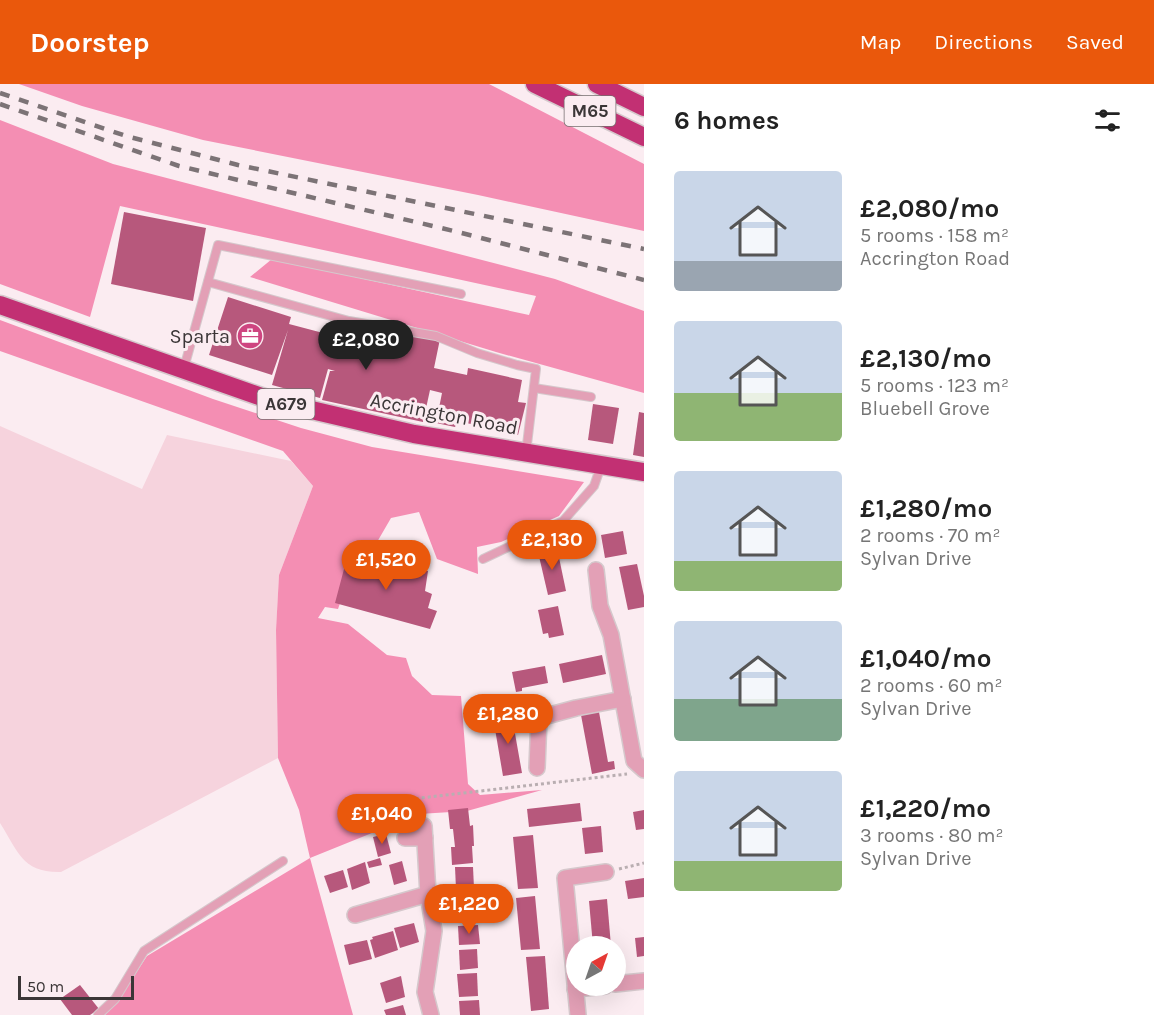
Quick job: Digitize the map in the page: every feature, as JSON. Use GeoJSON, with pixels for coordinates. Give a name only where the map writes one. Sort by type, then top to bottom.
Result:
{"type":"FeatureCollection","features":[{"type":"Feature","properties":{"kind":"highway","name":"M65"},"geometry":{"type":"LineString","coordinates":[[535,84],[644,137]]}},
{"type":"Feature","properties":{"kind":"highway","name":"M65"},"geometry":{"type":"LineString","coordinates":[[597,84],[644,107]]}},
{"type":"Feature","properties":{"kind":"highway","name":"Accrington Road"},"geometry":{"type":"LineString","coordinates":[[0,305],[273,401],[414,434],[644,472]]}},
{"type":"Feature","properties":{"kind":"street"},"geometry":{"type":"LineString","coordinates":[[596,570],[600,606],[611,635],[638,772]]}},
{"type":"Feature","properties":{"kind":"street"},"geometry":{"type":"LineString","coordinates":[[537,768],[539,718],[623,699]]}},
{"type":"Feature","properties":{"kind":"street"},"geometry":{"type":"LineString","coordinates":[[405,838],[425,832],[428,894],[434,931],[425,992],[431,1015]]}},
{"type":"Feature","properties":{"kind":"street"},"geometry":{"type":"LineString","coordinates":[[570,936],[565,878],[606,872]]}},
{"type":"Feature","properties":{"kind":"street"},"geometry":{"type":"LineString","coordinates":[[356,915],[428,894]]}},
{"type":"Feature","properties":{"kind":"street"},"geometry":{"type":"LineString","coordinates":[[626,983],[644,981]]}},
{"type":"Feature","properties":{"kind":"street"},"geometry":{"type":"LineString","coordinates":[[576,996],[578,1015]]}},
{"type":"Feature","properties":{"kind":"lane"},"geometry":{"type":"LineString","coordinates":[[183,370],[218,245],[461,294]]}},
{"type":"Feature","properties":{"kind":"lane"},"geometry":{"type":"LineString","coordinates":[[208,282],[348,321],[436,336],[477,353],[536,369],[526,453]]}},
{"type":"Feature","properties":{"kind":"lane"},"geometry":{"type":"LineString","coordinates":[[534,388],[591,397]]}},
{"type":"Feature","properties":{"kind":"lane"},"geometry":{"type":"LineString","coordinates":[[483,559],[563,521],[594,486],[601,466]]}},
{"type":"Feature","properties":{"kind":"lane"},"geometry":{"type":"LineString","coordinates":[[98,1015],[115,999],[144,951],[283,861]]}},
{"type":"Feature","properties":{"kind":"path"},"geometry":{"type":"LineString","coordinates":[[386,802],[638,772]]}},
{"type":"Feature","properties":{"kind":"path"},"geometry":{"type":"LineString","coordinates":[[606,872],[644,863]]}},
{"type":"Feature","properties":{"kind":"shaded area"},"geometry":{"type":"Polygon","coordinates":[[[19,84],[489,84],[644,164],[644,231],[203,140],[82,106],[19,84]]]}},
{"type":"Feature","properties":{"kind":"shaded area"},"geometry":{"type":"Polygon","coordinates":[[[0,120],[113,164],[555,279],[644,311],[644,393],[496,352],[250,277],[272,259],[529,315],[536,296],[120,206],[90,317],[0,284],[0,120]]]}},
{"type":"Feature","properties":{"kind":"shaded area"},"geometry":{"type":"Polygon","coordinates":[[[0,320],[213,399],[301,428],[372,447],[584,482],[559,516],[501,542],[477,547],[478,574],[437,559],[419,512],[391,518],[373,549],[370,566],[353,565],[338,609],[325,607],[318,618],[348,624],[387,655],[406,658],[412,676],[432,695],[461,696],[468,784],[480,795],[542,790],[467,811],[419,814],[310,858],[299,810],[278,758],[276,630],[279,575],[313,486],[283,451],[0,351],[0,320]]]}},
{"type":"Feature","properties":{"kind":"shaded area"},"geometry":{"type":"Polygon","coordinates":[[[0,426],[142,489],[167,435],[291,461],[313,486],[279,575],[276,630],[278,758],[61,872],[38,869],[29,864],[17,851],[0,823],[0,426]]]}},
{"type":"Feature","properties":{"kind":"shaded area"},"geometry":{"type":"Polygon","coordinates":[[[310,858],[353,1015],[105,1015],[119,999],[147,956],[310,858]]]}},
{"type":"Feature","properties":{"kind":"building"},"geometry":{"type":"Polygon","coordinates":[[[124,212],[206,228],[193,301],[111,284],[124,212]]]}},
{"type":"Feature","properties":{"kind":"building"},"geometry":{"type":"Polygon","coordinates":[[[228,297],[291,317],[289,324],[342,338],[340,344],[382,353],[388,328],[440,339],[434,368],[467,375],[468,368],[522,380],[518,402],[526,403],[518,435],[458,421],[455,427],[436,423],[442,393],[430,390],[423,422],[322,400],[330,371],[335,371],[328,369],[320,398],[272,385],[288,330],[272,375],[209,355],[228,297]]]}},
{"type":"Feature","properties":{"kind":"building"},"geometry":{"type":"Polygon","coordinates":[[[593,404],[619,408],[613,444],[588,440],[593,404]]]}},
{"type":"Feature","properties":{"kind":"building"},"geometry":{"type":"Polygon","coordinates":[[[639,412],[644,413],[644,457],[633,455],[639,412]]]}},
{"type":"Feature","properties":{"kind":"building"},"geometry":{"type":"Polygon","coordinates":[[[623,531],[627,554],[605,558],[601,535],[623,531]]]}},
{"type":"Feature","properties":{"kind":"building"},"geometry":{"type":"Polygon","coordinates":[[[557,548],[566,591],[548,595],[538,552],[557,548]]]}},
{"type":"Feature","properties":{"kind":"building"},"geometry":{"type":"Polygon","coordinates":[[[348,554],[428,571],[425,591],[432,594],[428,608],[437,611],[430,629],[335,603],[348,554]]]}},
{"type":"Feature","properties":{"kind":"building"},"geometry":{"type":"Polygon","coordinates":[[[637,564],[644,607],[628,610],[619,567],[637,564]]]}},
{"type":"Feature","properties":{"kind":"building"},"geometry":{"type":"Polygon","coordinates":[[[558,606],[564,635],[549,638],[548,633],[543,634],[538,610],[558,606]]]}},
{"type":"Feature","properties":{"kind":"building"},"geometry":{"type":"Polygon","coordinates":[[[602,655],[606,674],[563,683],[559,664],[602,655]]]}},
{"type":"Feature","properties":{"kind":"building"},"geometry":{"type":"Polygon","coordinates":[[[545,666],[548,683],[522,688],[522,691],[516,692],[512,672],[545,666]]]}},
{"type":"Feature","properties":{"kind":"building"},"geometry":{"type":"Polygon","coordinates":[[[511,711],[522,773],[503,776],[495,729],[500,728],[497,714],[511,711]]]}},
{"type":"Feature","properties":{"kind":"building"},"geometry":{"type":"Polygon","coordinates":[[[599,712],[608,762],[614,761],[615,769],[592,774],[581,715],[599,712]]]}},
{"type":"Feature","properties":{"kind":"building"},"geometry":{"type":"Polygon","coordinates":[[[580,803],[582,821],[529,827],[527,809],[580,803]]]}},
{"type":"Feature","properties":{"kind":"building"},"geometry":{"type":"Polygon","coordinates":[[[468,808],[470,826],[473,825],[473,863],[452,865],[451,847],[455,847],[448,810],[468,808]]]}},
{"type":"Feature","properties":{"kind":"building"},"geometry":{"type":"Polygon","coordinates":[[[644,810],[644,829],[636,830],[633,812],[644,810]]]}},
{"type":"Feature","properties":{"kind":"building"},"geometry":{"type":"Polygon","coordinates":[[[601,826],[603,852],[585,854],[582,828],[601,826]]]}},
{"type":"Feature","properties":{"kind":"building"},"geometry":{"type":"Polygon","coordinates":[[[386,834],[391,853],[378,857],[373,837],[386,834]]]}},
{"type":"Feature","properties":{"kind":"building"},"geometry":{"type":"Polygon","coordinates":[[[533,835],[538,888],[518,889],[513,837],[533,835]]]}},
{"type":"Feature","properties":{"kind":"building"},"geometry":{"type":"Polygon","coordinates":[[[380,858],[382,865],[369,868],[367,862],[380,858]]]}},
{"type":"Feature","properties":{"kind":"building"},"geometry":{"type":"Polygon","coordinates":[[[402,861],[407,881],[394,885],[389,865],[402,861]]]}},
{"type":"Feature","properties":{"kind":"building"},"geometry":{"type":"Polygon","coordinates":[[[365,862],[370,883],[352,890],[347,869],[365,862]]]}},
{"type":"Feature","properties":{"kind":"building"},"geometry":{"type":"Polygon","coordinates":[[[455,867],[473,867],[474,888],[456,889],[455,867]]]}},
{"type":"Feature","properties":{"kind":"building"},"geometry":{"type":"Polygon","coordinates":[[[343,870],[348,887],[330,893],[324,876],[343,870]]]}},
{"type":"Feature","properties":{"kind":"building"},"geometry":{"type":"Polygon","coordinates":[[[644,878],[644,897],[628,899],[625,881],[644,878]]]}},
{"type":"Feature","properties":{"kind":"building"},"geometry":{"type":"Polygon","coordinates":[[[475,895],[477,918],[456,919],[455,897],[475,895]]]}},
{"type":"Feature","properties":{"kind":"building"},"geometry":{"type":"Polygon","coordinates":[[[535,896],[540,949],[521,950],[516,898],[535,896]]]}},
{"type":"Feature","properties":{"kind":"building"},"geometry":{"type":"Polygon","coordinates":[[[607,899],[610,936],[592,936],[589,901],[607,899]]]}},
{"type":"Feature","properties":{"kind":"building"},"geometry":{"type":"Polygon","coordinates":[[[414,923],[419,942],[400,948],[394,928],[414,923]]]}},
{"type":"Feature","properties":{"kind":"building"},"geometry":{"type":"Polygon","coordinates":[[[478,925],[480,944],[459,945],[458,926],[478,925]]]}},
{"type":"Feature","properties":{"kind":"building"},"geometry":{"type":"Polygon","coordinates":[[[393,931],[398,950],[375,958],[370,940],[373,939],[372,937],[393,931]]]}},
{"type":"Feature","properties":{"kind":"building"},"geometry":{"type":"Polygon","coordinates":[[[644,937],[644,956],[637,957],[635,938],[644,937]]]}},
{"type":"Feature","properties":{"kind":"building"},"geometry":{"type":"Polygon","coordinates":[[[367,940],[372,959],[349,965],[344,945],[367,940]]]}},
{"type":"Feature","properties":{"kind":"building"},"geometry":{"type":"Polygon","coordinates":[[[477,949],[478,968],[460,970],[459,950],[477,949]]]}},
{"type":"Feature","properties":{"kind":"building"},"geometry":{"type":"Polygon","coordinates":[[[545,956],[549,1009],[531,1011],[526,957],[545,956]]]}},
{"type":"Feature","properties":{"kind":"building"},"geometry":{"type":"Polygon","coordinates":[[[477,973],[478,996],[459,997],[457,974],[477,973]]]}},
{"type":"Feature","properties":{"kind":"building"},"geometry":{"type":"Polygon","coordinates":[[[401,976],[405,997],[386,1003],[380,983],[401,976]]]}},
{"type":"Feature","properties":{"kind":"building"},"geometry":{"type":"Polygon","coordinates":[[[80,985],[99,1009],[90,1015],[72,1015],[60,999],[80,985]]]}},
{"type":"Feature","properties":{"kind":"building"},"geometry":{"type":"Polygon","coordinates":[[[479,1000],[480,1015],[460,1015],[459,1001],[479,1000]]]}},
{"type":"Feature","properties":{"kind":"building"},"geometry":{"type":"Polygon","coordinates":[[[403,1005],[406,1015],[386,1015],[384,1010],[403,1005]]]}},
{"type":"Feature","properties":{"kind":"railway"},"geometry":{"type":"LineString","coordinates":[[0,93],[126,136],[238,165],[644,249]]}},
{"type":"Feature","properties":{"kind":"railway"},"geometry":{"type":"LineString","coordinates":[[0,104],[179,166],[458,232],[644,280]]}},
{"type":"Feature","properties":{"kind":"place","name":"Sparta"},"geometry":{"type":"Point","coordinates":[250,336]}}]}
